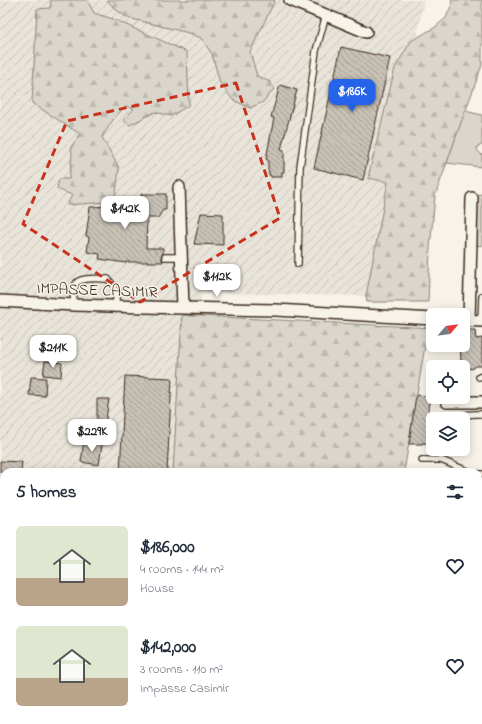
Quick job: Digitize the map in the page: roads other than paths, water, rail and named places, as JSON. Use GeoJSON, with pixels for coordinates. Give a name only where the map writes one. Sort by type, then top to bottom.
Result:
{"type":"FeatureCollection","features":[{"type":"Feature","properties":{"kind":"street"},"geometry":{"type":"LineString","coordinates":[[290,0],[366,32]]}},
{"type":"Feature","properties":{"kind":"street"},"geometry":{"type":"LineString","coordinates":[[179,187],[183,308]]}},
{"type":"Feature","properties":{"kind":"street"},"geometry":{"type":"LineString","coordinates":[[467,308],[477,212],[472,198]]}},
{"type":"Feature","properties":{"kind":"street","name":"IMPASSE CASIMIR"},"geometry":{"type":"LineString","coordinates":[[0,301],[74,305],[276,310],[426,319]]}},
{"type":"Feature","properties":{"kind":"street"},"geometry":{"type":"LineString","coordinates":[[470,321],[482,321]]}},
{"type":"Feature","properties":{"kind":"street"},"geometry":{"type":"LineString","coordinates":[[470,401],[482,402]]}},
{"type":"Feature","properties":{"kind":"lane"},"geometry":{"type":"LineString","coordinates":[[298,264],[300,167],[316,51],[326,15]]}},
{"type":"Feature","properties":{"kind":"lane"},"geometry":{"type":"LineString","coordinates":[[165,257],[182,257]]}},
{"type":"Feature","properties":{"kind":"lane"},"geometry":{"type":"LineString","coordinates":[[74,305],[74,287],[76,283],[85,278],[108,279],[116,288],[116,306]]}},
{"type":"Feature","properties":{"kind":"lane"},"geometry":{"type":"LineString","coordinates":[[482,296],[482,321]]}},
{"type":"Feature","properties":{"kind":"lane"},"geometry":{"type":"LineString","coordinates":[[470,415],[482,414]]}},
{"type":"Feature","properties":{"kind":"lane"},"geometry":{"type":"LineString","coordinates":[[422,460],[441,460],[460,468]]}}]}
